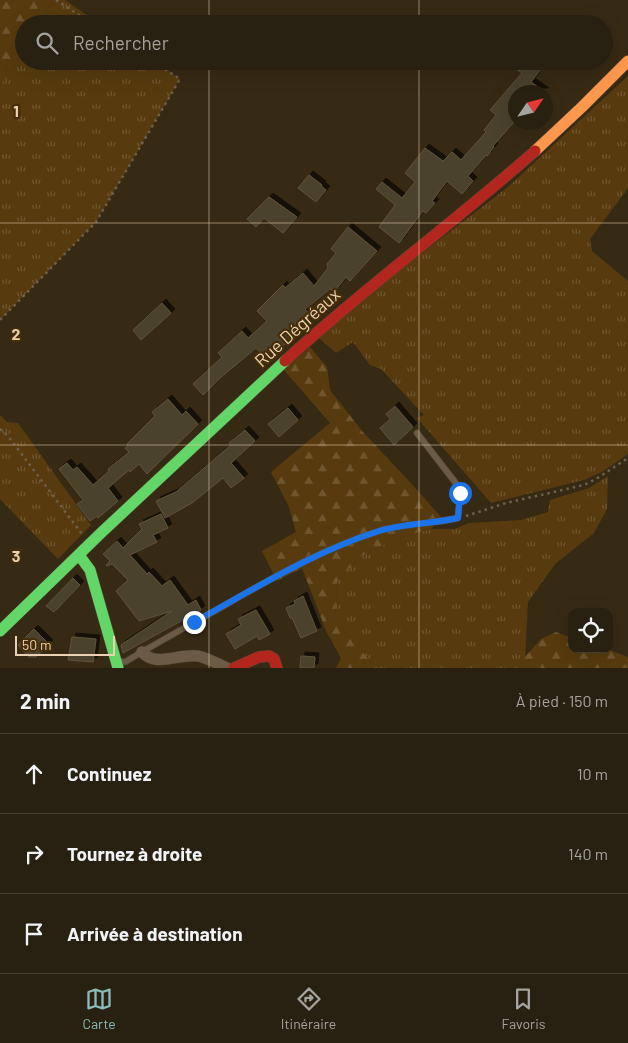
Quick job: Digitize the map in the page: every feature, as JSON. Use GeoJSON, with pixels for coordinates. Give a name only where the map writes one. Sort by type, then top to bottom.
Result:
{"type":"FeatureCollection","features":[{"type":"Feature","properties":{"kind":"main road","name":"Rue Dégréaux"},"geometry":{"type":"LineString","coordinates":[[0,631],[89,544],[314,334],[346,305],[495,186],[556,132],[628,61]]}},
{"type":"Feature","properties":{"kind":"main road"},"geometry":{"type":"LineString","coordinates":[[79,555],[90,570],[117,664]]}},
{"type":"Feature","properties":{"kind":"main road"},"geometry":{"type":"LineString","coordinates":[[229,668],[241,666],[263,655],[274,660],[277,668]]}},
{"type":"Feature","properties":{"kind":"street"},"geometry":{"type":"LineString","coordinates":[[142,652],[154,660],[198,656],[229,668]]}},
{"type":"Feature","properties":{"kind":"lane"},"geometry":{"type":"LineString","coordinates":[[117,664],[125,662],[263,583],[345,543],[382,530],[409,524],[437,523],[458,518],[460,493],[455,482],[416,432]]}},
{"type":"Feature","properties":{"kind":"path"},"geometry":{"type":"LineString","coordinates":[[56,0],[79,15]]}},
{"type":"Feature","properties":{"kind":"path"},"geometry":{"type":"LineString","coordinates":[[0,320],[96,222],[180,79],[166,70]]}},
{"type":"Feature","properties":{"kind":"path"},"geometry":{"type":"LineString","coordinates":[[0,429],[8,436],[89,544]]}},
{"type":"Feature","properties":{"kind":"path"},"geometry":{"type":"LineString","coordinates":[[458,518],[506,503],[584,485],[628,458]]}},
{"type":"Feature","properties":{"kind":"green space"},"geometry":{"type":"Polygon","coordinates":[[[0,0],[52,0],[44,15],[15,15],[15,64],[0,86],[0,0]]]}},
{"type":"Feature","properties":{"kind":"green space"},"geometry":{"type":"Polygon","coordinates":[[[52,0],[65,0],[87,15],[44,15],[52,0]]]}},
{"type":"Feature","properties":{"kind":"green space"},"geometry":{"type":"Polygon","coordinates":[[[15,64],[15,70],[167,70],[180,79],[96,222],[0,320],[0,86],[15,64]]]}},
{"type":"Feature","properties":{"kind":"green space"},"geometry":{"type":"Polygon","coordinates":[[[628,76],[628,188],[590,239],[592,251],[628,281],[628,454],[602,472],[584,480],[491,503],[417,418],[424,415],[381,369],[370,365],[353,342],[336,353],[319,338],[405,266],[508,187],[628,76]]]}},
{"type":"Feature","properties":{"kind":"green space"},"geometry":{"type":"Polygon","coordinates":[[[310,347],[327,367],[330,390],[362,431],[441,517],[431,529],[395,539],[360,557],[337,582],[335,621],[377,668],[336,668],[341,658],[326,631],[302,568],[277,581],[262,551],[296,532],[289,507],[271,472],[330,423],[284,370],[310,347]]]}},
{"type":"Feature","properties":{"kind":"green space"},"geometry":{"type":"Polygon","coordinates":[[[0,415],[7,422],[18,423],[91,525],[58,559],[0,499],[0,415]]]}},
{"type":"Feature","properties":{"kind":"green space"},"geometry":{"type":"Polygon","coordinates":[[[608,476],[607,509],[594,533],[555,564],[528,602],[525,658],[515,668],[377,668],[335,621],[337,582],[360,557],[395,539],[431,529],[455,529],[469,523],[521,520],[548,512],[550,500],[589,488],[608,476]]]}},
{"type":"Feature","properties":{"kind":"green space"},"geometry":{"type":"Polygon","coordinates":[[[556,632],[568,636],[568,653],[613,653],[613,651],[628,657],[628,668],[515,668],[541,639],[556,632]]]}},
{"type":"Feature","properties":{"kind":"building"},"geometry":{"type":"Polygon","coordinates":[[[518,70],[540,70],[531,82],[535,85],[512,85],[522,73],[518,70]]]}},
{"type":"Feature","properties":{"kind":"building"},"geometry":{"type":"Polygon","coordinates":[[[508,89],[508,129],[468,176],[473,181],[462,194],[447,181],[432,201],[435,203],[426,213],[423,211],[399,243],[379,227],[395,205],[376,189],[382,182],[402,198],[415,182],[405,173],[425,148],[443,161],[452,152],[461,160],[486,132],[484,130],[496,115],[490,110],[508,89]]]}},
{"type":"Feature","properties":{"kind":"building"},"geometry":{"type":"Polygon","coordinates":[[[309,175],[326,190],[316,202],[298,188],[309,175]]]}},
{"type":"Feature","properties":{"kind":"building"},"geometry":{"type":"Polygon","coordinates":[[[269,197],[297,217],[283,233],[264,218],[256,227],[247,219],[269,197]]]}},
{"type":"Feature","properties":{"kind":"building"},"geometry":{"type":"Polygon","coordinates":[[[348,227],[377,251],[350,281],[346,277],[334,292],[330,289],[305,309],[308,312],[289,330],[294,336],[267,360],[256,348],[203,395],[193,384],[222,357],[218,353],[242,331],[248,338],[267,321],[257,311],[283,285],[285,288],[303,273],[314,286],[328,268],[327,264],[336,253],[331,249],[348,227]]]}},
{"type":"Feature","properties":{"kind":"building"},"geometry":{"type":"Polygon","coordinates":[[[162,303],[171,313],[141,340],[133,330],[162,303]]]}},
{"type":"Feature","properties":{"kind":"building"},"geometry":{"type":"Polygon","coordinates":[[[168,399],[182,415],[186,411],[198,424],[147,474],[139,464],[108,488],[118,501],[98,518],[97,516],[90,521],[77,504],[83,500],[59,469],[67,463],[73,470],[77,467],[93,485],[109,471],[108,469],[129,452],[125,448],[128,446],[127,444],[155,416],[152,412],[168,399]]]}},
{"type":"Feature","properties":{"kind":"building"},"geometry":{"type":"Polygon","coordinates":[[[395,406],[413,427],[394,445],[380,428],[390,419],[386,414],[395,406]]]}},
{"type":"Feature","properties":{"kind":"building"},"geometry":{"type":"Polygon","coordinates":[[[288,408],[298,420],[279,437],[268,424],[288,408]]]}},
{"type":"Feature","properties":{"kind":"building"},"geometry":{"type":"Polygon","coordinates":[[[245,430],[255,441],[231,463],[244,478],[231,488],[223,478],[192,503],[165,518],[156,501],[176,492],[231,445],[229,443],[245,430]]]}},
{"type":"Feature","properties":{"kind":"building"},"geometry":{"type":"Polygon","coordinates":[[[161,514],[168,528],[153,535],[157,542],[130,555],[147,574],[149,572],[162,586],[170,580],[188,605],[196,600],[201,610],[123,653],[121,645],[172,611],[139,621],[116,591],[128,580],[112,564],[106,565],[110,561],[103,554],[117,541],[123,548],[142,529],[139,524],[161,514]]]}},
{"type":"Feature","properties":{"kind":"building"},"geometry":{"type":"Polygon","coordinates":[[[73,578],[80,585],[54,612],[46,606],[73,578]]]}},
{"type":"Feature","properties":{"kind":"building"},"geometry":{"type":"Polygon","coordinates":[[[303,596],[317,631],[301,638],[286,608],[295,604],[294,601],[303,596]]]}},
{"type":"Feature","properties":{"kind":"building"},"geometry":{"type":"Polygon","coordinates":[[[256,610],[270,634],[259,640],[257,636],[235,649],[226,634],[241,625],[238,619],[256,610]]]}},
{"type":"Feature","properties":{"kind":"building"},"geometry":{"type":"Polygon","coordinates":[[[34,629],[49,644],[36,657],[29,657],[18,645],[34,629]]]}},
{"type":"Feature","properties":{"kind":"building"},"geometry":{"type":"Polygon","coordinates":[[[72,637],[96,639],[93,662],[68,660],[72,637]]]}},
{"type":"Feature","properties":{"kind":"building"},"geometry":{"type":"Polygon","coordinates":[[[301,656],[315,657],[314,668],[300,668],[301,656]]]}},
{"type":"Feature","properties":{"kind":"traffic: fast"},"geometry":{"type":"LineString","coordinates":[[0,631],[102,532],[285,361]]}},
{"type":"Feature","properties":{"kind":"traffic: fast"},"geometry":{"type":"LineString","coordinates":[[79,555],[90,570],[118,668]]}},
{"type":"Feature","properties":{"kind":"traffic: slow"},"geometry":{"type":"LineString","coordinates":[[535,151],[628,61]]}},
{"type":"Feature","properties":{"kind":"traffic: jam"},"geometry":{"type":"LineString","coordinates":[[285,361],[346,307],[535,151]]}},
{"type":"Feature","properties":{"kind":"traffic: jam"},"geometry":{"type":"LineString","coordinates":[[234,668],[259,657],[269,656],[274,659],[277,668]]}},
{"type":"Feature","properties":{"kind":"route"},"geometry":{"type":"LineString","coordinates":[[194,622],[263,583],[345,543],[382,530],[409,524],[437,523],[458,518],[460,493]]}}]}
